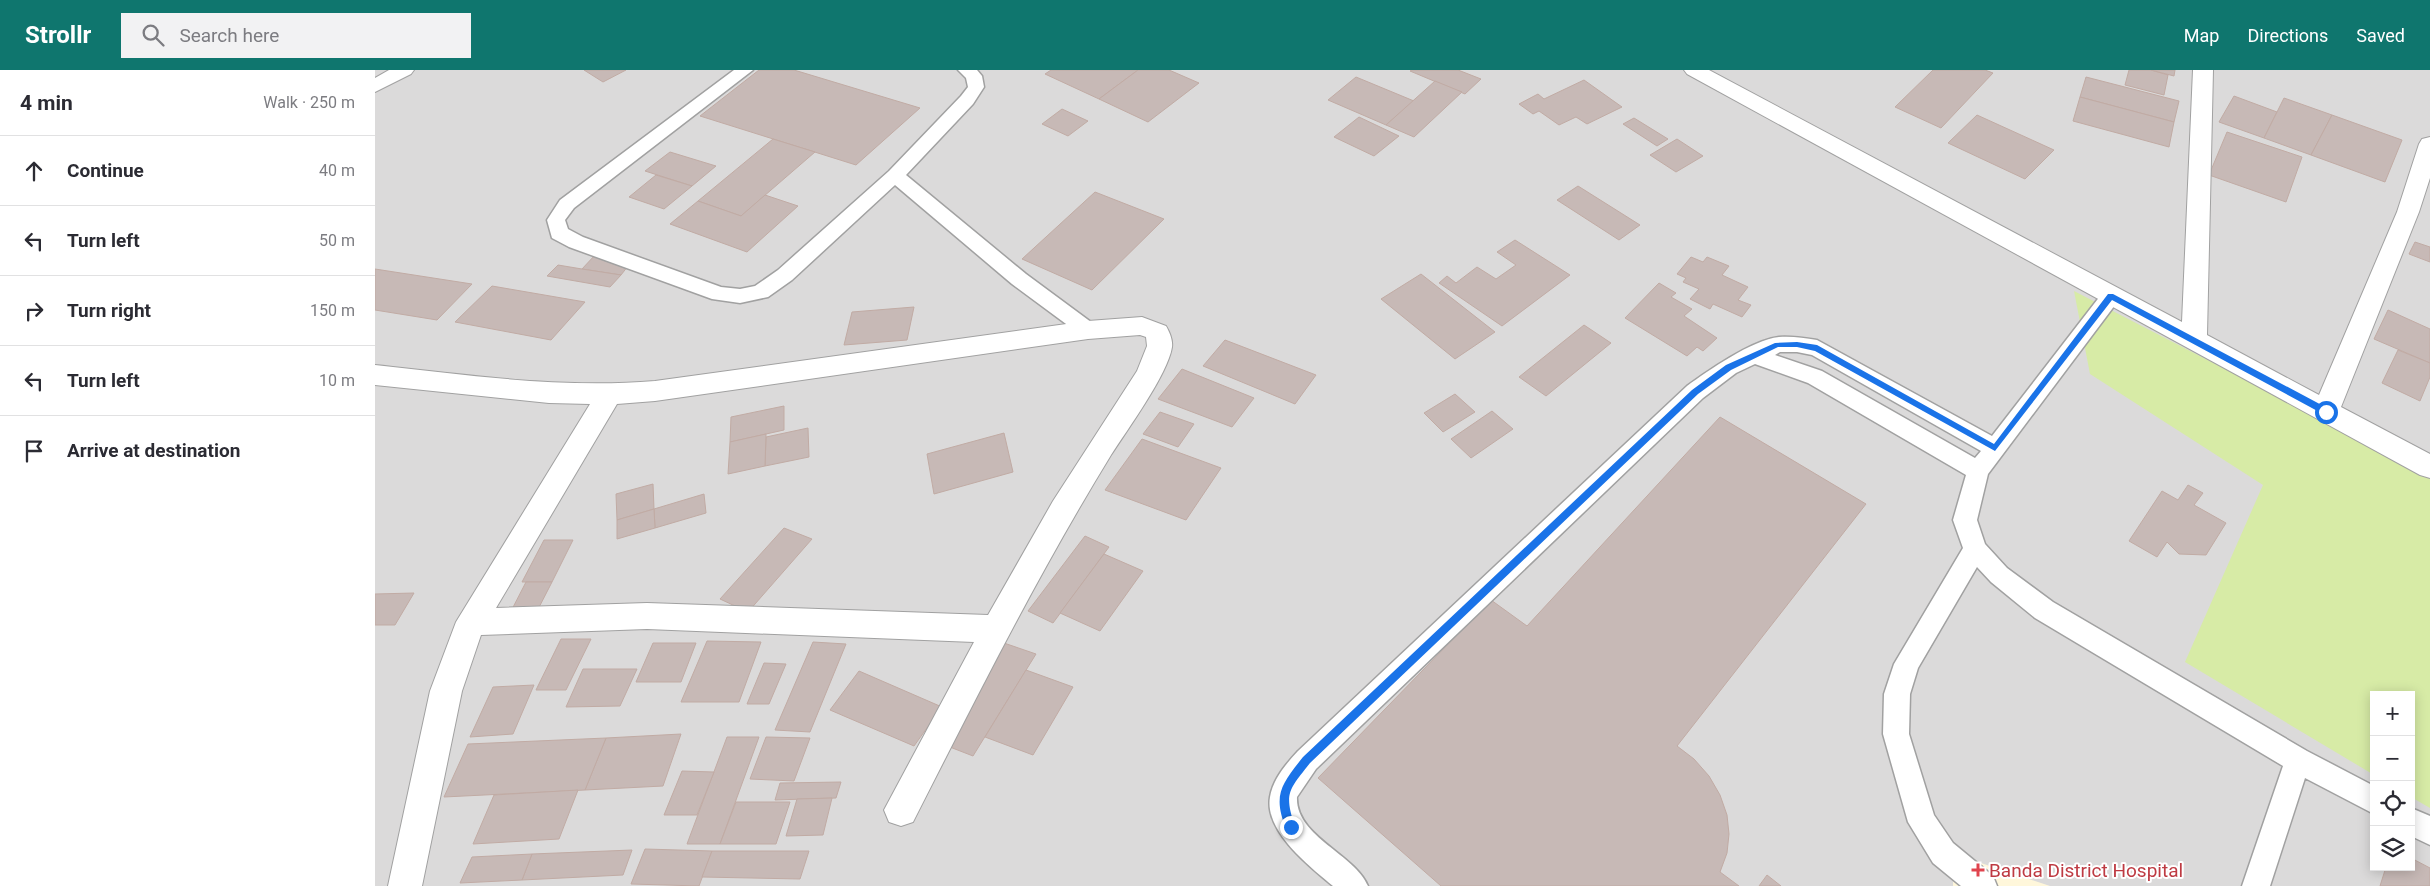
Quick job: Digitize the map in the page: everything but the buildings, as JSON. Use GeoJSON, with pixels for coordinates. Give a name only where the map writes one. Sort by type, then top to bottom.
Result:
{"type":"FeatureCollection","features":[{"type":"Feature","properties":{"kind":"street"},"geometry":{"type":"LineString","coordinates":[[375,86],[404,70]]}},
{"type":"Feature","properties":{"kind":"street"},"geometry":{"type":"LineString","coordinates":[[1694,70],[2430,467]]}},
{"type":"Feature","properties":{"kind":"street"},"geometry":{"type":"LineString","coordinates":[[2194,341],[2203,70]]}},
{"type":"Feature","properties":{"kind":"street"},"geometry":{"type":"LineString","coordinates":[[2326,412],[2408,212],[2430,144]]}},
{"type":"Feature","properties":{"kind":"street"},"geometry":{"type":"LineString","coordinates":[[375,375],[549,393],[609,396],[1088,330],[1142,326],[1157,332],[1160,346],[1148,374],[1063,509],[996,629],[901,810]]}},
{"type":"Feature","properties":{"kind":"street"},"geometry":{"type":"LineString","coordinates":[[405,886],[446,691],[471,622],[609,396]]}},
{"type":"Feature","properties":{"kind":"street"},"geometry":{"type":"LineString","coordinates":[[471,622],[647,616],[996,629]]}},
{"type":"Feature","properties":{"kind":"lane"},"geometry":{"type":"LineString","coordinates":[[745,70],[567,204],[556,220],[559,233],[577,242],[719,294],[740,296],[761,292],[785,275],[895,175],[967,100],[976,87],[974,76],[966,70]]}},
{"type":"Feature","properties":{"kind":"lane"},"geometry":{"type":"LineString","coordinates":[[895,175],[1019,279],[1088,330]]}},
{"type":"Feature","properties":{"kind":"lane"},"geometry":{"type":"LineString","coordinates":[[2111,296],[1978,471],[1965,520],[1975,548],[1999,575],[2043,610],[2298,760],[2370,799]]}},
{"type":"Feature","properties":{"kind":"lane"},"geometry":{"type":"LineString","coordinates":[[1354,886],[1291,827],[1283,803],[1289,782],[1314,753],[1695,392],[1729,368],[1777,345],[1797,344],[1817,348],[1995,448]]}},
{"type":"Feature","properties":{"kind":"lane"},"geometry":{"type":"LineString","coordinates":[[1756,356],[1815,377],[1978,471]]}},
{"type":"Feature","properties":{"kind":"lane"},"geometry":{"type":"LineString","coordinates":[[1975,548],[1907,664],[1897,694],[1896,734],[1922,822],[1943,853],[1983,886]]}},
{"type":"Feature","properties":{"kind":"lane"},"geometry":{"type":"LineString","coordinates":[[2255,886],[2298,760]]}},
{"type":"Feature","properties":{"kind":"lane"},"geometry":{"type":"LineString","coordinates":[[2415,823],[2430,832]]}},
{"type":"Feature","properties":{"kind":"shaded area"},"geometry":{"type":"Polygon","coordinates":[[[375,70],[2430,70],[2430,886],[375,886],[375,70]]]}},
{"type":"Feature","properties":{"kind":"shaded area","name":"Banda District Hospital"},"geometry":{"type":"Polygon","coordinates":[[[1954,854],[2050,886],[1953,886],[1954,854]]]}},
{"type":"Feature","properties":{"kind":"green space"},"geometry":{"type":"Polygon","coordinates":[[[2074,291],[2430,475],[2430,808],[2415,799],[2415,691],[2370,691],[2370,773],[2185,662],[2263,485],[2090,374],[2074,291]]]}},
{"type":"Feature","properties":{"kind":"place","name":"Banda District Hospital"},"geometry":{"type":"Point","coordinates":[1978,870]}},
{"type":"Feature","properties":{"kind":"route"},"geometry":{"type":"LineString","coordinates":[[1291,827],[1283,803],[1289,782],[1307,760],[1695,392],[1729,368],[1777,345],[1797,344],[1817,348],[1995,448],[2111,296],[2326,412]]}}]}
